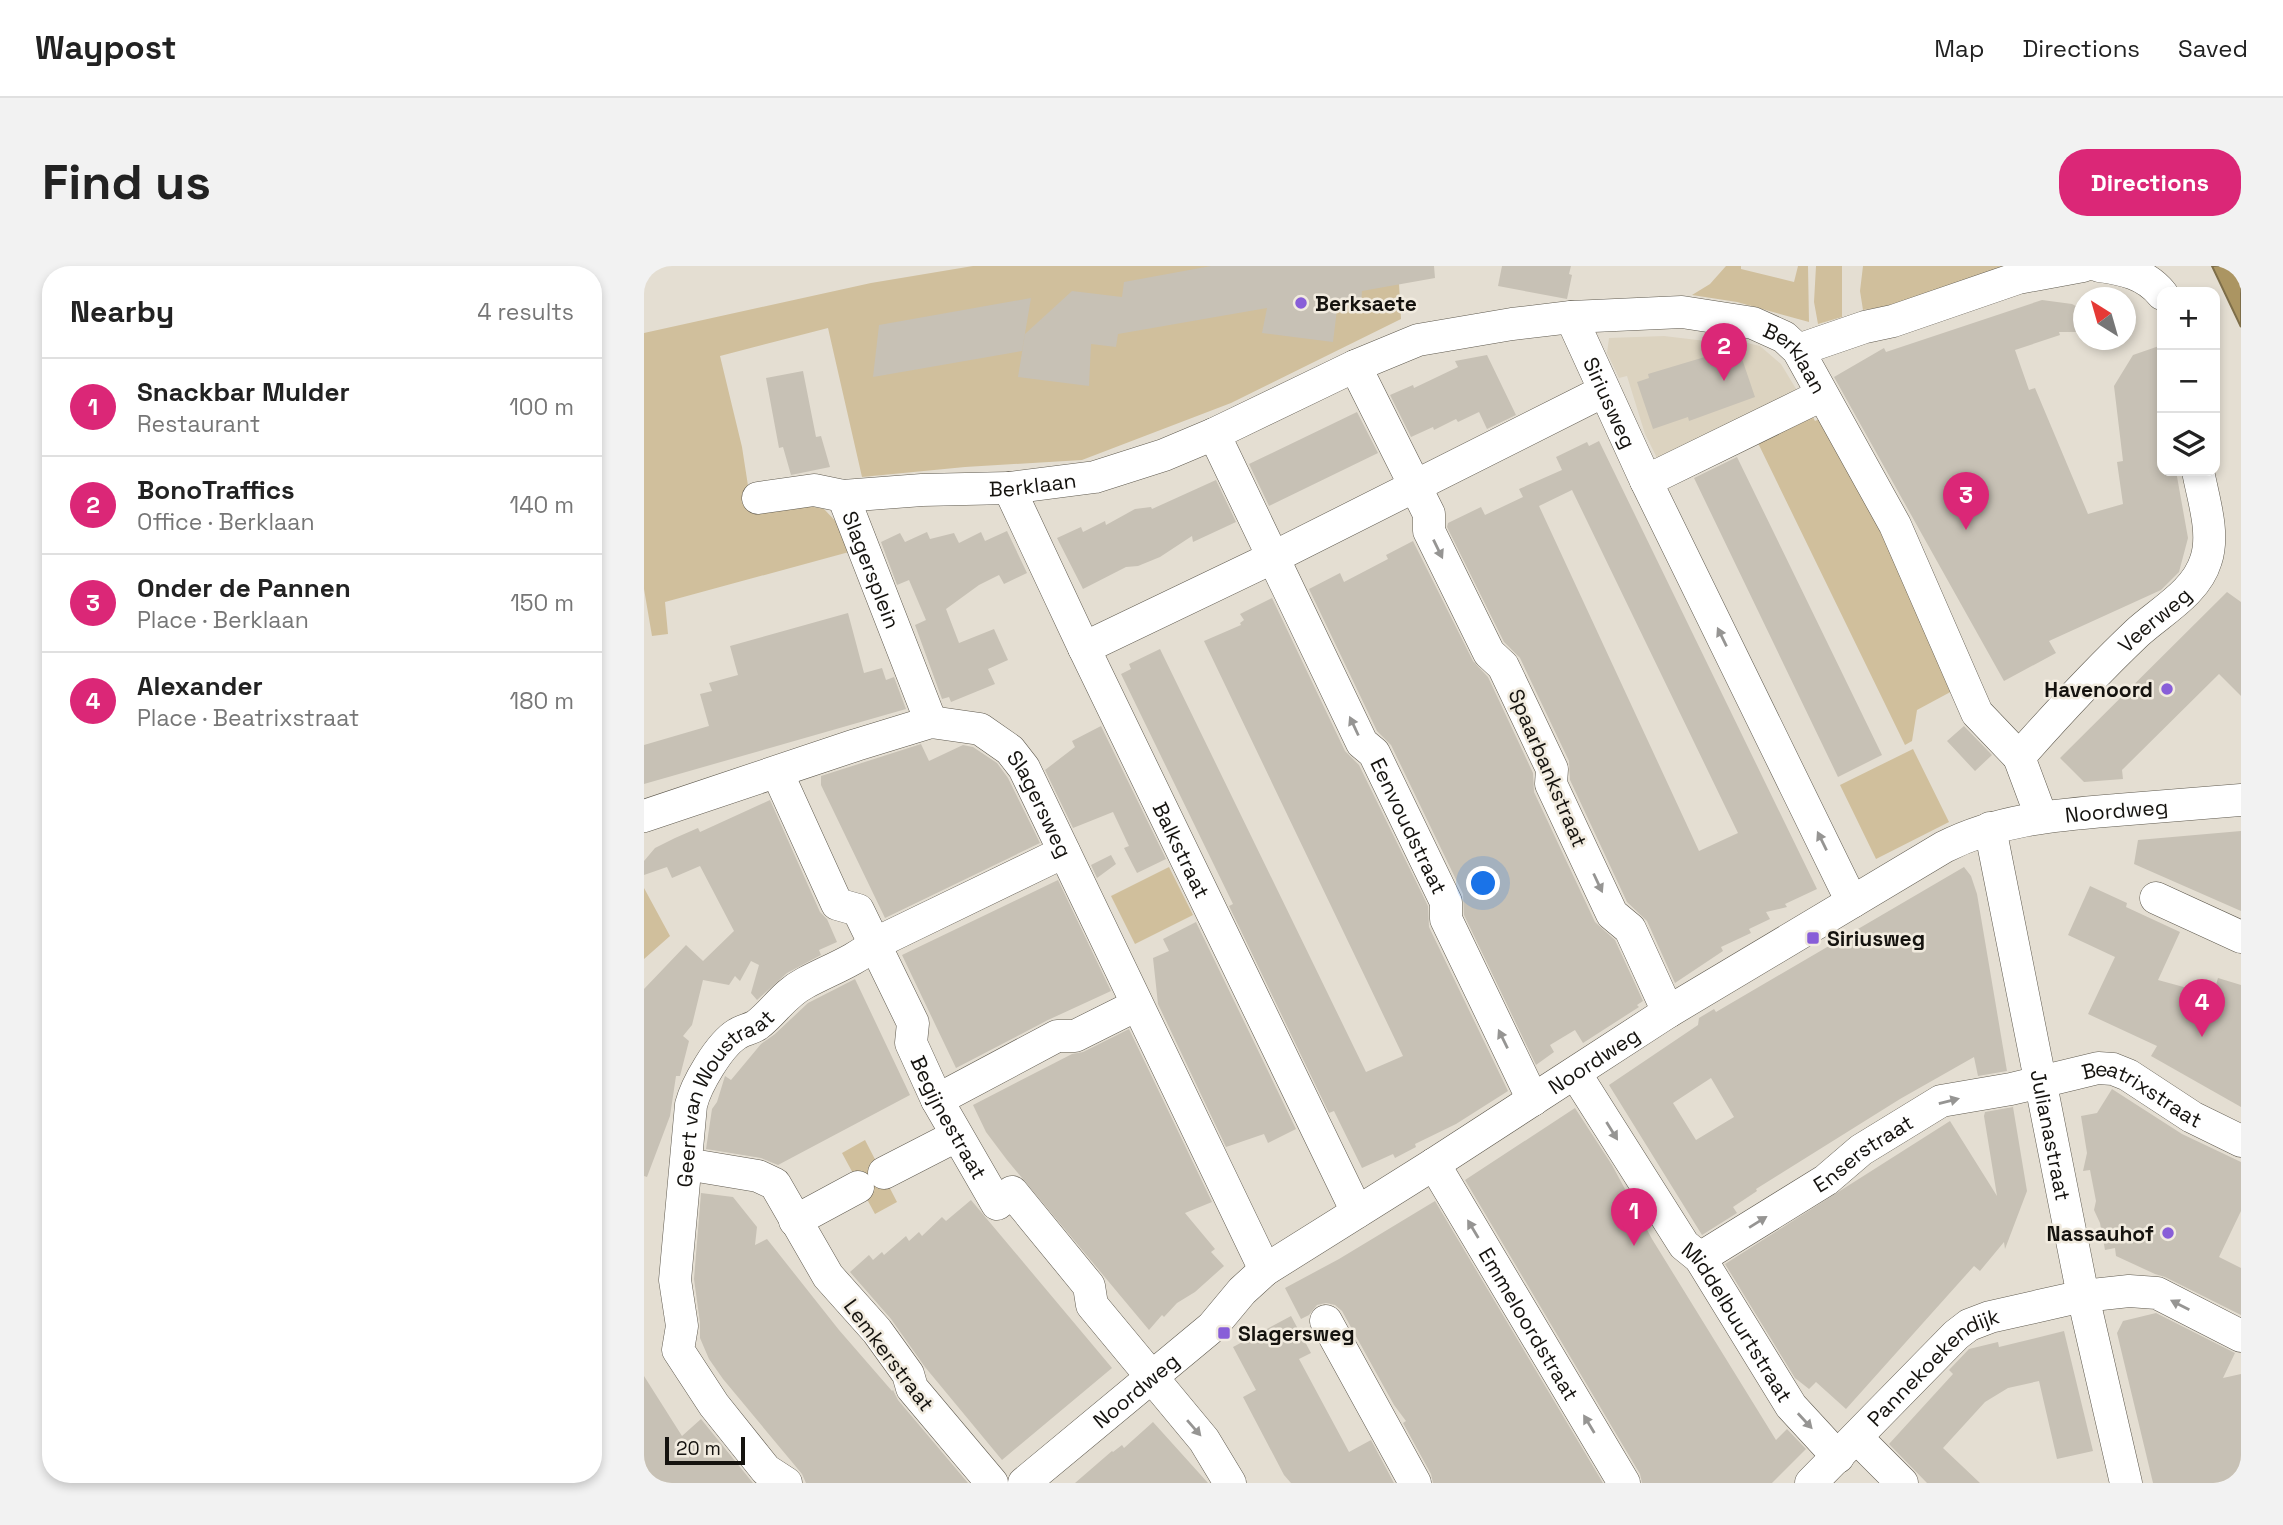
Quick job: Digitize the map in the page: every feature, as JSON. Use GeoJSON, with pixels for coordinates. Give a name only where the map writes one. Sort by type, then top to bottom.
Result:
{"type":"FeatureCollection","features":[{"type":"Feature","properties":{"kind":"street"},"geometry":{"type":"LineString","coordinates":[[1798,349],[1865,327],[1893,321],[2025,276],[2083,266]]}},
{"type":"Feature","properties":{"kind":"street"},"geometry":{"type":"LineString","coordinates":[[2099,266],[2143,276],[2157,289]]}},
{"type":"Feature","properties":{"kind":"street","name":"Berklaan"},"geometry":{"type":"LineString","coordinates":[[843,496],[922,490],[1009,488],[1095,477],[1164,455],[1214,434],[1355,366],[1419,340],[1571,317],[1655,312],[1704,314],[1753,323],[1784,337],[1798,349],[1895,525],[1977,713],[2019,757]]}},
{"type":"Feature","properties":{"kind":"street","name":"Siriusweg"},"geometry":{"type":"LineString","coordinates":[[1571,317],[1646,481],[1852,902]]}},
{"type":"Feature","properties":{"kind":"street"},"geometry":{"type":"LineString","coordinates":[[1355,366],[1415,486]]}},
{"type":"Feature","properties":{"kind":"street"},"geometry":{"type":"LineString","coordinates":[[1084,648],[1604,391]]}},
{"type":"Feature","properties":{"kind":"street"},"geometry":{"type":"LineString","coordinates":[[1646,481],[1822,395]]}},
{"type":"Feature","properties":{"kind":"street"},"geometry":{"type":"LineString","coordinates":[[1214,434],[1274,556]]}},
{"type":"Feature","properties":{"kind":"street","name":"Veerweg"},"geometry":{"type":"LineString","coordinates":[[2019,757],[2128,642],[2186,592],[2197,578],[2205,563],[2209,537],[2199,476]]}},
{"type":"Feature","properties":{"kind":"street","name":"Spaarbankstraat"},"geometry":{"type":"LineString","coordinates":[[1415,486],[1429,514],[1429,531],[1489,653],[1503,666],[1552,769],[1552,784],[1612,914],[1630,929],[1668,1012]]}},
{"type":"Feature","properties":{"kind":"street","name":"Balkstraat"},"geometry":{"type":"LineString","coordinates":[[1009,488],[1357,1212]]}},
{"type":"Feature","properties":{"kind":"street","name":"Slagersplein"},"geometry":{"type":"LineString","coordinates":[[758,498],[814,490],[843,496],[931,722]]}},
{"type":"Feature","properties":{"kind":"street","name":"Eenvoudstraat"},"geometry":{"type":"LineString","coordinates":[[1274,556],[1362,743],[1374,753],[1446,902],[1446,919],[1533,1100]]}},
{"type":"Feature","properties":{"kind":"street","name":"Slagersweg"},"geometry":{"type":"LineString","coordinates":[[644,816],[856,744],[931,722],[980,729],[1010,750],[1024,768],[1265,1270]]}},
{"type":"Feature","properties":{"kind":"street"},"geometry":{"type":"LineString","coordinates":[[2019,757],[2041,816]]}},
{"type":"Feature","properties":{"kind":"street","name":"Begijnestraat"},"geometry":{"type":"LineString","coordinates":[[777,772],[838,904],[858,910],[876,943],[914,1023],[911,1043],[956,1136],[998,1204],[1012,1192],[1089,1286],[1092,1305],[1150,1377]]}},
{"type":"Feature","properties":{"kind":"street","name":"Noordweg"},"geometry":{"type":"LineString","coordinates":[[1024,1483],[1212,1326],[1242,1291],[1265,1270],[1668,1012],[1944,847],[1990,828],[2041,816],[2241,800]]}},
{"type":"Feature","properties":{"kind":"street","name":"Julianastraat"},"geometry":{"type":"LineString","coordinates":[[1990,828],[2083,1296],[2126,1483]]}},
{"type":"Feature","properties":{"kind":"street","name":"Geert van Woustraat"},"geometry":{"type":"LineString","coordinates":[[786,1483],[766,1470],[713,1405],[678,1350],[682,1326],[675,1280],[691,1105],[695,1090],[705,1072],[735,1035],[757,1025],[779,1001],[803,984],[862,955],[876,943],[1064,852]]}},
{"type":"Feature","properties":{"kind":"street"},"geometry":{"type":"LineString","coordinates":[[2157,898],[2241,937]]}},
{"type":"Feature","properties":{"kind":"street"},"geometry":{"type":"LineString","coordinates":[[937,1100],[1057,1036],[1075,1036],[1137,1005]]}},
{"type":"Feature","properties":{"kind":"street","name":"Beatrixstraat"},"geometry":{"type":"LineString","coordinates":[[2039,1081],[2098,1068],[2113,1069],[2128,1075],[2192,1117],[2241,1141]]}},
{"type":"Feature","properties":{"kind":"street","name":"Middelbuurtstraat"},"geometry":{"type":"LineString","coordinates":[[1575,1073],[1684,1245],[1700,1258],[1791,1406],[1902,1483]]}},
{"type":"Feature","properties":{"kind":"street","name":"Enserstraat"},"geometry":{"type":"LineString","coordinates":[[1700,1258],[1826,1180],[1861,1150],[1941,1101],[2011,1089],[2039,1081]]}},
{"type":"Feature","properties":{"kind":"street"},"geometry":{"type":"LineString","coordinates":[[796,1221],[956,1136]]}},
{"type":"Feature","properties":{"kind":"street","name":"Lemkerstraat"},"geometry":{"type":"LineString","coordinates":[[686,1164],[758,1176],[775,1184],[828,1276],[877,1331],[908,1374],[912,1388],[992,1483]]}},
{"type":"Feature","properties":{"kind":"street","name":"Emmeloordstraat"},"geometry":{"type":"LineString","coordinates":[[1434,1164],[1624,1483]]}},
{"type":"Feature","properties":{"kind":"street","name":"Pannekoekendijk"},"geometry":{"type":"LineString","coordinates":[[1811,1483],[1946,1345],[1969,1325],[1990,1317],[2083,1296],[2129,1291],[2157,1293],[2241,1336]]}},
{"type":"Feature","properties":{"kind":"street"},"geometry":{"type":"LineString","coordinates":[[1326,1321],[1415,1483]]}},
{"type":"Feature","properties":{"kind":"street"},"geometry":{"type":"LineString","coordinates":[[1150,1377],[1204,1440],[1230,1483]]}},
{"type":"Feature","properties":{"kind":"shaded area"},"geometry":{"type":"Polygon","coordinates":[[[973,266],[1398,266],[1401,319],[1231,403],[1082,460],[862,477],[828,328],[720,356],[742,447],[751,505],[787,502],[824,509],[841,527],[849,552],[665,602],[668,634],[652,636],[644,589],[644,333],[871,283],[973,266]]]}},
{"type":"Feature","properties":{"kind":"shaded area"},"geometry":{"type":"Polygon","coordinates":[[[1726,266],[1741,266],[1741,269],[1794,282],[1798,266],[1808,266],[1809,322],[1737,302],[1692,295],[1710,284],[1726,266]]]}},
{"type":"Feature","properties":{"kind":"shaded area"},"geometry":{"type":"Polygon","coordinates":[[[1816,266],[1842,266],[1842,317],[1818,324],[1814,302],[1816,266]]]}},
{"type":"Feature","properties":{"kind":"shaded area"},"geometry":{"type":"Polygon","coordinates":[[[1863,266],[2004,266],[1889,306],[1863,310],[1860,291],[1863,266]]]}},
{"type":"Feature","properties":{"kind":"shaded area"},"geometry":{"type":"Polygon","coordinates":[[[2212,266],[2241,266],[2241,327],[2212,266]]]}},
{"type":"Feature","properties":{"kind":"shaded area"},"geometry":{"type":"Polygon","coordinates":[[[1664,336],[1731,344],[1739,341],[1760,346],[1781,364],[1810,412],[1668,480],[1645,434],[1627,376],[1619,378],[1607,353],[1609,338],[1664,336]]]}},
{"type":"Feature","properties":{"kind":"shaded area"},"geometry":{"type":"Polygon","coordinates":[[[1810,412],[1815,421],[1824,417],[1890,534],[1956,689],[1917,710],[1912,741],[1905,745],[1756,439],[1810,412]]]}},
{"type":"Feature","properties":{"kind":"shaded area"},"geometry":{"type":"Polygon","coordinates":[[[1913,749],[1949,822],[1876,859],[1840,785],[1913,749]]]}},
{"type":"Feature","properties":{"kind":"shaded area"},"geometry":{"type":"Polygon","coordinates":[[[1169,867],[1193,915],[1135,944],[1111,896],[1169,867]]]}},
{"type":"Feature","properties":{"kind":"shaded area"},"geometry":{"type":"Polygon","coordinates":[[[644,888],[670,936],[644,959],[644,888]]]}},
{"type":"Feature","properties":{"kind":"shaded area"},"geometry":{"type":"Polygon","coordinates":[[[865,1140],[897,1202],[875,1214],[842,1153],[865,1140]]]}},
{"type":"Feature","properties":{"kind":"building"},"geometry":{"type":"Polygon","coordinates":[[[1211,266],[1434,266],[1435,278],[1362,291],[1361,304],[1338,301],[1333,342],[1262,333],[1267,308],[1118,334],[1116,347],[1091,344],[1089,386],[1018,377],[1025,334],[1072,291],[1122,297],[1124,282],[1211,266]]]}},
{"type":"Feature","properties":{"kind":"building"},"geometry":{"type":"Polygon","coordinates":[[[1502,266],[1571,266],[1567,299],[1498,286],[1502,266]]]}},
{"type":"Feature","properties":{"kind":"building"},"geometry":{"type":"Polygon","coordinates":[[[1031,298],[1022,351],[873,377],[879,325],[1031,298]]]}},
{"type":"Feature","properties":{"kind":"building"},"geometry":{"type":"Polygon","coordinates":[[[2042,300],[2073,305],[2073,332],[2059,332],[2060,335],[2015,350],[2029,390],[2035,388],[2088,514],[2123,504],[2117,462],[2123,461],[2114,386],[2133,355],[2157,347],[2157,476],[2177,476],[2188,538],[2179,572],[2161,590],[2049,641],[2056,653],[2004,681],[1834,377],[1884,348],[1886,352],[2042,300]]]}},
{"type":"Feature","properties":{"kind":"building"},"geometry":{"type":"Polygon","coordinates":[[[1738,347],[1755,397],[1689,421],[1688,417],[1653,429],[1637,382],[1649,378],[1648,374],[1738,347]]]}},
{"type":"Feature","properties":{"kind":"building"},"geometry":{"type":"Polygon","coordinates":[[[1487,355],[1516,415],[1487,429],[1479,412],[1458,422],[1456,419],[1411,437],[1390,395],[1413,385],[1414,388],[1458,367],[1455,361],[1487,355]]]}},
{"type":"Feature","properties":{"kind":"building"},"geometry":{"type":"Polygon","coordinates":[[[803,371],[816,437],[821,436],[830,467],[791,475],[783,447],[779,448],[766,378],[803,371]]]}},
{"type":"Feature","properties":{"kind":"building"},"geometry":{"type":"Polygon","coordinates":[[[1357,412],[1378,453],[1269,506],[1249,464],[1357,412]]]}},
{"type":"Feature","properties":{"kind":"building"},"geometry":{"type":"Polygon","coordinates":[[[1599,441],[1817,889],[1785,904],[1787,907],[1766,912],[1770,919],[1749,929],[1751,933],[1721,947],[1723,951],[1675,983],[1647,921],[1627,902],[1570,780],[1569,761],[1520,658],[1504,642],[1447,527],[1448,523],[1481,507],[1485,515],[1523,497],[1519,489],[1562,470],[1556,457],[1587,442],[1589,446],[1599,441]],[[1572,490],[1539,506],[1699,851],[1738,833],[1572,490]]]}},
{"type":"Feature","properties":{"kind":"building"},"geometry":{"type":"Polygon","coordinates":[[[1737,457],[1882,755],[1838,777],[1694,478],[1737,457]]]}},
{"type":"Feature","properties":{"kind":"building"},"geometry":{"type":"Polygon","coordinates":[[[1216,480],[1236,522],[1193,542],[1192,536],[1160,557],[1138,566],[1126,567],[1083,589],[1057,538],[1081,527],[1083,532],[1105,521],[1106,525],[1135,509],[1152,509],[1216,480]]]}},
{"type":"Feature","properties":{"kind":"building"},"geometry":{"type":"Polygon","coordinates":[[[1007,531],[1027,573],[1004,584],[999,575],[979,585],[946,609],[959,643],[994,629],[1008,660],[988,669],[995,684],[951,702],[949,697],[942,699],[915,625],[926,620],[909,580],[897,585],[881,542],[900,533],[905,542],[927,532],[930,539],[954,533],[959,543],[981,532],[985,541],[1007,531]]]}},
{"type":"Feature","properties":{"kind":"building"},"geometry":{"type":"Polygon","coordinates":[[[1413,541],[1473,661],[1488,677],[1533,773],[1534,792],[1595,922],[1615,940],[1643,1001],[1637,1005],[1639,1007],[1583,1043],[1575,1030],[1550,1045],[1554,1052],[1536,1065],[1464,915],[1463,894],[1391,745],[1377,731],[1309,589],[1340,573],[1344,582],[1388,559],[1386,555],[1413,541]]]}},
{"type":"Feature","properties":{"kind":"building","name":"Havenoord"},"geometry":{"type":"Polygon","coordinates":[[[2227,592],[2241,602],[2241,696],[2219,674],[2122,770],[2123,779],[2084,782],[2060,758],[2227,592]]]}},
{"type":"Feature","properties":{"kind":"building"},"geometry":{"type":"Polygon","coordinates":[[[1272,598],[1345,751],[1359,765],[1428,906],[1429,927],[1508,1091],[1456,1124],[1415,1144],[1416,1147],[1395,1158],[1393,1154],[1362,1168],[1334,1111],[1329,1113],[1229,906],[1233,904],[1121,674],[1131,669],[1129,664],[1160,649],[1366,1072],[1403,1056],[1204,641],[1241,625],[1244,620],[1240,614],[1272,598]]]}},
{"type":"Feature","properties":{"kind":"building"},"geometry":{"type":"Polygon","coordinates":[[[848,613],[864,673],[882,668],[886,680],[894,677],[906,709],[644,784],[644,745],[709,726],[700,694],[712,691],[709,683],[738,675],[730,646],[848,613]]]}},
{"type":"Feature","properties":{"kind":"building"},"geometry":{"type":"Polygon","coordinates":[[[1101,726],[1166,859],[1137,873],[1124,848],[1129,846],[1113,812],[1073,828],[1045,770],[1075,747],[1072,741],[1101,726]]]}},
{"type":"Feature","properties":{"kind":"building"},"geometry":{"type":"Polygon","coordinates":[[[1964,726],[1992,755],[1975,771],[1947,741],[1964,726]]]}},
{"type":"Feature","properties":{"kind":"building"},"geometry":{"type":"Polygon","coordinates":[[[921,744],[929,761],[963,745],[973,747],[997,763],[1008,778],[1040,843],[885,918],[821,785],[821,776],[921,744]]]}},
{"type":"Feature","properties":{"kind":"building"},"geometry":{"type":"Polygon","coordinates":[[[770,800],[820,912],[827,919],[837,942],[819,950],[821,955],[787,973],[757,1000],[751,993],[759,965],[751,961],[740,981],[735,976],[729,985],[703,980],[692,1025],[683,1036],[689,1041],[680,1076],[676,1076],[670,1116],[647,1177],[644,1176],[644,989],[686,945],[703,961],[734,931],[700,866],[672,878],[667,867],[644,875],[644,861],[655,848],[675,838],[698,828],[700,832],[770,800]]]}},
{"type":"Feature","properties":{"kind":"building"},"geometry":{"type":"Polygon","coordinates":[[[2241,831],[2241,911],[2134,864],[2138,840],[2241,831]]]}},
{"type":"Feature","properties":{"kind":"building"},"geometry":{"type":"Polygon","coordinates":[[[1111,855],[1116,864],[1097,878],[1091,865],[1111,855]]]}},
{"type":"Feature","properties":{"kind":"building"},"geometry":{"type":"Polygon","coordinates":[[[1964,867],[1971,876],[1977,894],[2007,1071],[1978,1076],[1974,1057],[1900,1099],[1756,1189],[1757,1191],[1733,1207],[1737,1213],[1702,1235],[1609,1085],[1698,1025],[1699,1018],[1714,1009],[1716,1012],[1964,867]],[[1711,1078],[1673,1103],[1696,1140],[1734,1117],[1711,1078]]]}},
{"type":"Feature","properties":{"kind":"building"},"geometry":{"type":"Polygon","coordinates":[[[1058,880],[1111,991],[956,1068],[902,955],[1058,880]]]}},
{"type":"Feature","properties":{"kind":"building"},"geometry":{"type":"Polygon","coordinates":[[[2090,886],[2127,903],[2126,907],[2180,932],[2158,980],[2213,995],[2218,978],[2241,985],[2241,1107],[2151,1056],[2157,1046],[2088,1014],[2115,957],[2068,935],[2090,886]]]}},
{"type":"Feature","properties":{"kind":"building"},"geometry":{"type":"Polygon","coordinates":[[[1196,922],[1296,1129],[1268,1143],[1264,1134],[1226,1147],[1158,1004],[1153,958],[1169,951],[1163,939],[1196,922]]]}},
{"type":"Feature","properties":{"kind":"building"},"geometry":{"type":"Polygon","coordinates":[[[855,979],[910,1095],[778,1165],[761,1158],[706,1149],[712,1109],[725,1076],[731,1080],[761,1044],[808,1003],[855,979]]]}},
{"type":"Feature","properties":{"kind":"building"},"geometry":{"type":"Polygon","coordinates":[[[1129,1029],[1212,1202],[1185,1213],[1215,1249],[1211,1252],[1224,1266],[1195,1292],[1177,1303],[1164,1317],[1162,1315],[1149,1330],[1007,1160],[986,1132],[973,1105],[1072,1054],[1083,1052],[1129,1029]]]}},
{"type":"Feature","properties":{"kind":"building"},"geometry":{"type":"Polygon","coordinates":[[[2112,1089],[2182,1134],[2241,1162],[2241,1211],[2219,1257],[2241,1268],[2241,1315],[2116,1256],[2115,1248],[2105,1250],[2100,1223],[2094,1210],[2096,1201],[2090,1170],[2083,1171],[2087,1153],[2081,1116],[2097,1113],[2112,1089]]]}},
{"type":"Feature","properties":{"kind":"building"},"geometry":{"type":"Polygon","coordinates":[[[2013,1107],[2027,1191],[2005,1249],[2004,1242],[1980,1271],[1974,1266],[1846,1409],[1816,1382],[1809,1389],[1795,1378],[1725,1264],[1950,1121],[1997,1196],[1984,1116],[1985,1112],[2013,1107]]]}},
{"type":"Feature","properties":{"kind":"building"},"geometry":{"type":"Polygon","coordinates":[[[1575,1108],[1612,1165],[1652,1239],[1776,1440],[1787,1429],[1806,1449],[1772,1483],[1642,1483],[1640,1474],[1465,1180],[1575,1108]]]}},
{"type":"Feature","properties":{"kind":"building"},"geometry":{"type":"Polygon","coordinates":[[[701,1193],[733,1197],[757,1227],[755,1245],[767,1239],[839,1330],[893,1390],[898,1400],[968,1483],[806,1483],[802,1474],[723,1379],[709,1359],[700,1338],[694,1279],[701,1193]]]}},
{"type":"Feature","properties":{"kind":"building"},"geometry":{"type":"Polygon","coordinates":[[[971,1200],[1112,1368],[1002,1460],[925,1367],[891,1319],[850,1272],[869,1255],[873,1260],[882,1252],[884,1255],[906,1236],[909,1241],[919,1232],[922,1236],[942,1217],[946,1221],[971,1200]]]}},
{"type":"Feature","properties":{"kind":"building"},"geometry":{"type":"Polygon","coordinates":[[[1435,1201],[1603,1483],[1433,1483],[1431,1474],[1403,1423],[1406,1421],[1394,1405],[1342,1311],[1335,1305],[1326,1303],[1317,1305],[1309,1315],[1301,1319],[1285,1288],[1435,1201]]]}},
{"type":"Feature","properties":{"kind":"building"},"geometry":{"type":"Polygon","coordinates":[[[2156,1313],[2235,1353],[2223,1378],[2241,1374],[2241,1483],[2153,1483],[2117,1333],[2123,1321],[2156,1313]]]}},
{"type":"Feature","properties":{"kind":"building"},"geometry":{"type":"Polygon","coordinates":[[[1291,1316],[1311,1353],[1299,1359],[1349,1452],[1371,1440],[1394,1483],[1291,1483],[1284,1475],[1243,1397],[1256,1390],[1233,1347],[1291,1316]]]}},
{"type":"Feature","properties":{"kind":"building"},"geometry":{"type":"Polygon","coordinates":[[[2064,1331],[2093,1451],[2057,1459],[2039,1381],[2008,1388],[1985,1402],[1943,1448],[1980,1483],[1927,1483],[1889,1444],[1953,1374],[1949,1370],[1969,1349],[1998,1342],[1999,1347],[2064,1331]]]}},
{"type":"Feature","properties":{"kind":"building"},"geometry":{"type":"Polygon","coordinates":[[[644,1376],[682,1436],[701,1419],[753,1483],[644,1483],[644,1376]]]}},
{"type":"Feature","properties":{"kind":"building"},"geometry":{"type":"Polygon","coordinates":[[[1153,1422],[1208,1483],[1075,1483],[1112,1451],[1122,1445],[1124,1448],[1153,1422]]]}},
{"type":"Feature","properties":{"kind":"place","name":"Berksaete"},"geometry":{"type":"Point","coordinates":[1301,303]}},
{"type":"Feature","properties":{"kind":"place","name":"BonoTraffics"},"geometry":{"type":"Point","coordinates":[1724,381]}},
{"type":"Feature","properties":{"kind":"place","name":"Onder de Pannen"},"geometry":{"type":"Point","coordinates":[1966,530]}},
{"type":"Feature","properties":{"kind":"place","name":"Havenoord"},"geometry":{"type":"Point","coordinates":[2167,689]}},
{"type":"Feature","properties":{"kind":"place","name":"Siriusweg"},"geometry":{"type":"Point","coordinates":[1813,938]}},
{"type":"Feature","properties":{"kind":"place","name":"Alexander"},"geometry":{"type":"Point","coordinates":[2202,1037]}},
{"type":"Feature","properties":{"kind":"place","name":"Nassauhof"},"geometry":{"type":"Point","coordinates":[2168,1233]}},
{"type":"Feature","properties":{"kind":"place","name":"Snackbar Mulder"},"geometry":{"type":"Point","coordinates":[1634,1246]}},
{"type":"Feature","properties":{"kind":"place","name":"Slagersweg"},"geometry":{"type":"Point","coordinates":[1224,1333]}}]}
